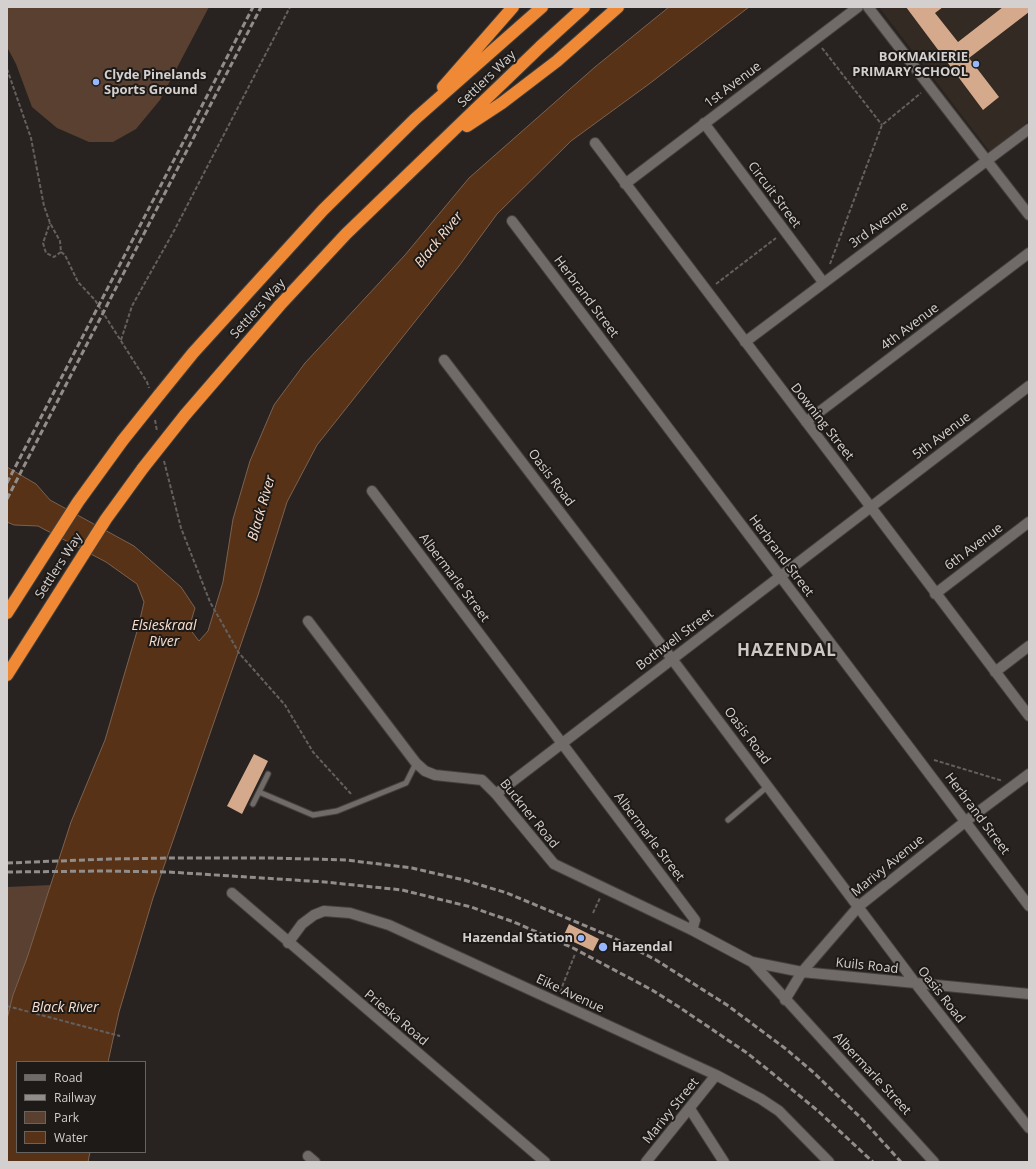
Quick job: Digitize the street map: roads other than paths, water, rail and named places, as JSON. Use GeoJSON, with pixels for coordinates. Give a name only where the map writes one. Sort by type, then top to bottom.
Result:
{"type":"FeatureCollection","features":[{"type":"Feature","properties":{"kind":"highway"},"geometry":{"type":"LineString","coordinates":[[415,120],[513,7]]}},
{"type":"Feature","properties":{"kind":"highway","name":"Settlers Way"},"geometry":{"type":"LineString","coordinates":[[7,613],[78,502],[123,440],[154,393],[193,353],[323,210],[415,120],[542,7]]}},
{"type":"Feature","properties":{"kind":"highway","name":"Settlers Way"},"geometry":{"type":"LineString","coordinates":[[7,675],[106,519],[143,468],[185,415],[275,311],[346,234],[540,47],[584,7]]}},
{"type":"Feature","properties":{"kind":"highway"},"geometry":{"type":"LineString","coordinates":[[444,140],[508,98],[557,61],[618,7]]}},
{"type":"Feature","properties":{"kind":"street","name":"1st Avenue"},"geometry":{"type":"LineString","coordinates":[[625,184],[858,7]]}},
{"type":"Feature","properties":{"kind":"street"},"geometry":{"type":"LineString","coordinates":[[868,7],[1029,215]]}},
{"type":"Feature","properties":{"kind":"street","name":"Circuit Street"},"geometry":{"type":"LineString","coordinates":[[704,123],[823,282]]}},
{"type":"Feature","properties":{"kind":"street","name":"3rd Avenue"},"geometry":{"type":"LineString","coordinates":[[745,342],[1029,129]]}},
{"type":"Feature","properties":{"kind":"street","name":"Downing Street"},"geometry":{"type":"LineString","coordinates":[[595,143],[1029,716]]}},
{"type":"Feature","properties":{"kind":"street","name":"Herbrand Street"},"geometry":{"type":"LineString","coordinates":[[512,221],[1029,906]]}},
{"type":"Feature","properties":{"kind":"street","name":"4th Avenue"},"geometry":{"type":"LineString","coordinates":[[806,422],[1029,253]]}},
{"type":"Feature","properties":{"kind":"street","name":"Oasis Road"},"geometry":{"type":"LineString","coordinates":[[444,360],[672,658],[916,984],[1029,1128]]}},
{"type":"Feature","properties":{"kind":"street","name":"5th Avenue"},"geometry":{"type":"LineString","coordinates":[[871,506],[1029,386]]}},
{"type":"Feature","properties":{"kind":"street","name":"Albermarle Street"},"geometry":{"type":"LineString","coordinates":[[372,491],[695,920],[692,930],[752,962],[934,1162]]}},
{"type":"Feature","properties":{"kind":"street","name":"Bothwell Street"},"geometry":{"type":"LineString","coordinates":[[496,794],[871,506]]}},
{"type":"Feature","properties":{"kind":"street","name":"6th Avenue"},"geometry":{"type":"LineString","coordinates":[[936,594],[1029,522]]}},
{"type":"Feature","properties":{"kind":"street","name":"Buckner Road"},"geometry":{"type":"LineString","coordinates":[[308,621],[416,763],[425,771],[436,775],[482,780],[496,794],[554,864],[692,930]]}},
{"type":"Feature","properties":{"kind":"street"},"geometry":{"type":"LineString","coordinates":[[995,672],[1029,646]]}},
{"type":"Feature","properties":{"kind":"street","name":"Marivy Avenue"},"geometry":{"type":"LineString","coordinates":[[785,1000],[802,972],[858,906],[966,821],[1029,774]]}},
{"type":"Feature","properties":{"kind":"street","name":"Prieska Road"},"geometry":{"type":"LineString","coordinates":[[232,893],[288,943],[545,1162]]}},
{"type":"Feature","properties":{"kind":"street","name":"Eike Avenue"},"geometry":{"type":"LineString","coordinates":[[288,943],[302,924],[314,915],[324,911],[334,910],[370,917],[716,1075],[770,1104],[829,1162]]}},
{"type":"Feature","properties":{"kind":"street","name":"Kuils Road"},"geometry":{"type":"LineString","coordinates":[[752,962],[802,972],[1029,994]]}},
{"type":"Feature","properties":{"kind":"street","name":"Marivy Street"},"geometry":{"type":"LineString","coordinates":[[646,1162],[716,1075]]}},
{"type":"Feature","properties":{"kind":"street"},"geometry":{"type":"LineString","coordinates":[[690,1109],[724,1162]]}},
{"type":"Feature","properties":{"kind":"lane"},"geometry":{"type":"LineString","coordinates":[[259,792],[313,815],[337,812],[406,783],[416,763]]}},
{"type":"Feature","properties":{"kind":"lane"},"geometry":{"type":"LineString","coordinates":[[254,804],[268,774]]}},
{"type":"Feature","properties":{"kind":"lane"},"geometry":{"type":"LineString","coordinates":[[728,820],[768,786]]}},
{"type":"Feature","properties":{"kind":"water","name":"Black River"},"geometry":{"type":"Polygon","coordinates":[[[669,7],[749,7],[649,84],[571,141],[497,214],[459,266],[317,445],[287,502],[258,595],[153,898],[119,1012],[108,1061],[16,1061],[16,1153],[90,1153],[88,1162],[7,1162],[7,1019],[13,995],[27,958],[71,822],[105,740],[138,628],[144,602],[137,584],[106,562],[38,526],[14,525],[7,522],[7,467],[36,484],[50,500],[134,546],[181,587],[195,608],[189,628],[199,641],[208,631],[223,582],[233,519],[250,461],[274,405],[305,363],[405,255],[469,178],[595,67],[669,7]]]}},
{"type":"Feature","properties":{"kind":"railway"},"geometry":{"type":"LineString","coordinates":[[7,483],[253,7]]}},
{"type":"Feature","properties":{"kind":"railway"},"geometry":{"type":"LineString","coordinates":[[7,499],[261,7]]}},
{"type":"Feature","properties":{"kind":"railway"},"geometry":{"type":"LineString","coordinates":[[7,863],[173,858],[346,860],[412,868],[464,880],[507,893],[612,937],[656,960],[727,1005],[786,1049],[813,1072],[862,1119],[901,1162]]}},
{"type":"Feature","properties":{"kind":"railway"},"geometry":{"type":"LineString","coordinates":[[7,872],[169,872],[325,882],[402,890],[471,907],[514,922],[573,948],[652,990],[679,1007],[747,1053],[818,1111],[873,1162]]}},
{"type":"Feature","properties":{"kind":"place","name":"BOKMAKIERIE PRIMARY SCHOOL"},"geometry":{"type":"Point","coordinates":[976,64]}},
{"type":"Feature","properties":{"kind":"place","name":"Clyde Pinelands Sports Ground"},"geometry":{"type":"Point","coordinates":[96,82]}},
{"type":"Feature","properties":{"kind":"place","name":"Hazendal Station"},"geometry":{"type":"Point","coordinates":[581,938]}},
{"type":"Feature","properties":{"kind":"place","name":"Hazendal"},"geometry":{"type":"Point","coordinates":[603,947]}},
{"type":"Feature","properties":{"kind":"district","name":"HAZENDAL"},"geometry":{"type":"Point","coordinates":[787,651]}},
{"type":"Feature","properties":{"kind":"water label","name":"Elsieskraal River"},"geometry":{"type":"Point","coordinates":[164,634]}}]}
